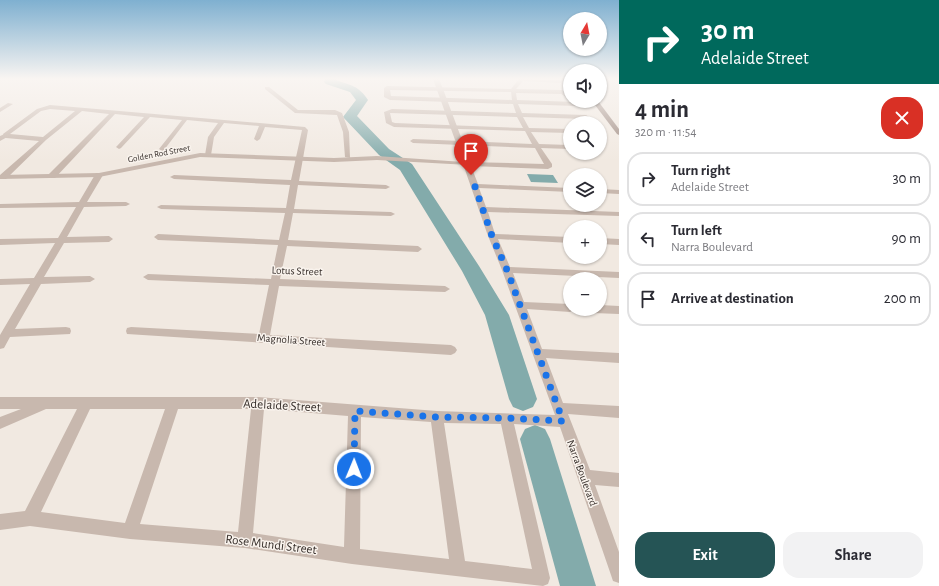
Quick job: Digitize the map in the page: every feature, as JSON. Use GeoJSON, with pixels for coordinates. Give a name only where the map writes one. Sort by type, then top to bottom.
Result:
{"type":"FeatureCollection","features":[{"type":"Feature","properties":{"kind":"main road"},"geometry":{"type":"LineString","coordinates":[[600,108],[619,133]]}},
{"type":"Feature","properties":{"kind":"street"},"geometry":{"type":"LineString","coordinates":[[290,106],[297,112],[335,112],[340,114],[346,132],[348,157]]}},
{"type":"Feature","properties":{"kind":"street","name":"Narra Boulevard"},"geometry":{"type":"LineString","coordinates":[[447,106],[458,143],[467,164],[482,209],[507,270],[618,569]]}},
{"type":"Feature","properties":{"kind":"street"},"geometry":{"type":"LineString","coordinates":[[516,106],[519,115],[538,147]]}},
{"type":"Feature","properties":{"kind":"street"},"geometry":{"type":"LineString","coordinates":[[3,136],[44,108],[303,128],[305,130],[264,338]]}},
{"type":"Feature","properties":{"kind":"street"},"geometry":{"type":"LineString","coordinates":[[579,108],[585,116]]}},
{"type":"Feature","properties":{"kind":"street"},"geometry":{"type":"LineString","coordinates":[[2,177],[44,139],[80,110]]}},
{"type":"Feature","properties":{"kind":"street"},"geometry":{"type":"LineString","coordinates":[[563,116],[449,112],[387,112],[391,124],[453,128],[563,131]]}},
{"type":"Feature","properties":{"kind":"street"},"geometry":{"type":"LineString","coordinates":[[52,176],[113,113]]}},
{"type":"Feature","properties":{"kind":"street"},"geometry":{"type":"LineString","coordinates":[[119,147],[148,116]]}},
{"type":"Feature","properties":{"kind":"street"},"geometry":{"type":"LineString","coordinates":[[162,149],[186,118]]}},
{"type":"Feature","properties":{"kind":"street"},"geometry":{"type":"LineString","coordinates":[[208,155],[211,137],[222,121]]}},
{"type":"Feature","properties":{"kind":"street"},"geometry":{"type":"LineString","coordinates":[[257,139],[263,124]]}},
{"type":"Feature","properties":{"kind":"street"},"geometry":{"type":"LineString","coordinates":[[3,136],[44,139]]}},
{"type":"Feature","properties":{"kind":"street"},"geometry":{"type":"LineString","coordinates":[[413,141],[563,147]]}},
{"type":"Feature","properties":{"kind":"street","name":"Golden Rod Street"},"geometry":{"type":"LineString","coordinates":[[2,177],[99,175],[200,155],[299,158],[348,157],[548,167],[548,164],[538,147]]}},
{"type":"Feature","properties":{"kind":"street","name":"Golden Rod Street"},"geometry":{"type":"LineString","coordinates":[[322,158],[334,160],[374,158]]}},
{"type":"Feature","properties":{"kind":"street"},"geometry":{"type":"LineString","coordinates":[[0,345],[99,175]]}},
{"type":"Feature","properties":{"kind":"street"},"geometry":{"type":"LineString","coordinates":[[174,177],[386,186]]}},
{"type":"Feature","properties":{"kind":"street"},"geometry":{"type":"LineString","coordinates":[[474,186],[563,190]]}},
{"type":"Feature","properties":{"kind":"street"},"geometry":{"type":"LineString","coordinates":[[607,191],[619,192]]}},
{"type":"Feature","properties":{"kind":"street"},"geometry":{"type":"LineString","coordinates":[[0,206],[126,204]]}},
{"type":"Feature","properties":{"kind":"street"},"geometry":{"type":"LineString","coordinates":[[161,207],[391,214]]}},
{"type":"Feature","properties":{"kind":"street"},"geometry":{"type":"LineString","coordinates":[[482,209],[619,214]]}},
{"type":"Feature","properties":{"kind":"street"},"geometry":{"type":"LineString","coordinates":[[492,236],[563,240]]}},
{"type":"Feature","properties":{"kind":"street"},"geometry":{"type":"LineString","coordinates":[[158,237],[418,249]]}},
{"type":"Feature","properties":{"kind":"street"},"geometry":{"type":"LineString","coordinates":[[0,242],[109,240]]}},
{"type":"Feature","properties":{"kind":"street"},"geometry":{"type":"LineString","coordinates":[[607,241],[619,242]]}},
{"type":"Feature","properties":{"kind":"street"},"geometry":{"type":"LineString","coordinates":[[507,270],[619,275]]}},
{"type":"Feature","properties":{"kind":"street","name":"Lotus Street"},"geometry":{"type":"LineString","coordinates":[[148,276],[445,289]]}},
{"type":"Feature","properties":{"kind":"street"},"geometry":{"type":"LineString","coordinates":[[0,282],[90,279]]}},
{"type":"Feature","properties":{"kind":"street"},"geometry":{"type":"LineString","coordinates":[[519,305],[563,308]]}},
{"type":"Feature","properties":{"kind":"street"},"geometry":{"type":"LineString","coordinates":[[607,310],[619,310]]}},
{"type":"Feature","properties":{"kind":"street"},"geometry":{"type":"LineString","coordinates":[[7,333],[66,331]]}},
{"type":"Feature","properties":{"kind":"street","name":"Magnolia Street"},"geometry":{"type":"LineString","coordinates":[[131,331],[451,350]]}},
{"type":"Feature","properties":{"kind":"street"},"geometry":{"type":"LineString","coordinates":[[538,353],[619,358]]}},
{"type":"Feature","properties":{"kind":"street"},"geometry":{"type":"LineString","coordinates":[[30,518],[87,402]]}},
{"type":"Feature","properties":{"kind":"street","name":"Adelaide Street"},"geometry":{"type":"LineString","coordinates":[[0,403],[258,403],[437,417],[563,421]]}},
{"type":"Feature","properties":{"kind":"street"},"geometry":{"type":"LineString","coordinates":[[0,423],[46,403]]}},
{"type":"Feature","properties":{"kind":"street"},"geometry":{"type":"LineString","coordinates":[[245,540],[258,403]]}},
{"type":"Feature","properties":{"kind":"street"},"geometry":{"type":"LineString","coordinates":[[130,530],[173,404]]}},
{"type":"Feature","properties":{"kind":"street"},"geometry":{"type":"LineString","coordinates":[[558,408],[619,412]]}},
{"type":"Feature","properties":{"kind":"street"},"geometry":{"type":"LineString","coordinates":[[352,556],[355,411]]}},
{"type":"Feature","properties":{"kind":"street"},"geometry":{"type":"LineString","coordinates":[[437,417],[458,567]]}},
{"type":"Feature","properties":{"kind":"street","name":"Rose Mundi Street"},"geometry":{"type":"LineString","coordinates":[[0,522],[30,518],[130,530],[245,540],[352,556],[458,567],[542,578],[506,418]]}},
{"type":"Feature","properties":{"kind":"street"},"geometry":{"type":"LineString","coordinates":[[585,478],[619,480]]}},
{"type":"Feature","properties":{"kind":"water"},"geometry":{"type":"Polygon","coordinates":[[[527,174],[553,175],[558,183],[531,182],[527,174]]]}},
{"type":"Feature","properties":{"kind":"waterway"},"geometry":{"type":"LineString","coordinates":[[358,106],[350,117],[384,152],[406,167],[472,271],[497,315],[523,399]]}},
{"type":"Feature","properties":{"kind":"waterway"},"geometry":{"type":"LineString","coordinates":[[535,439],[578,586]]}},
{"type":"Feature","properties":{"kind":"route"},"geometry":{"type":"LineString","coordinates":[[354,469],[355,411],[437,417],[563,421],[507,270],[492,236],[471,175]]}}]}
